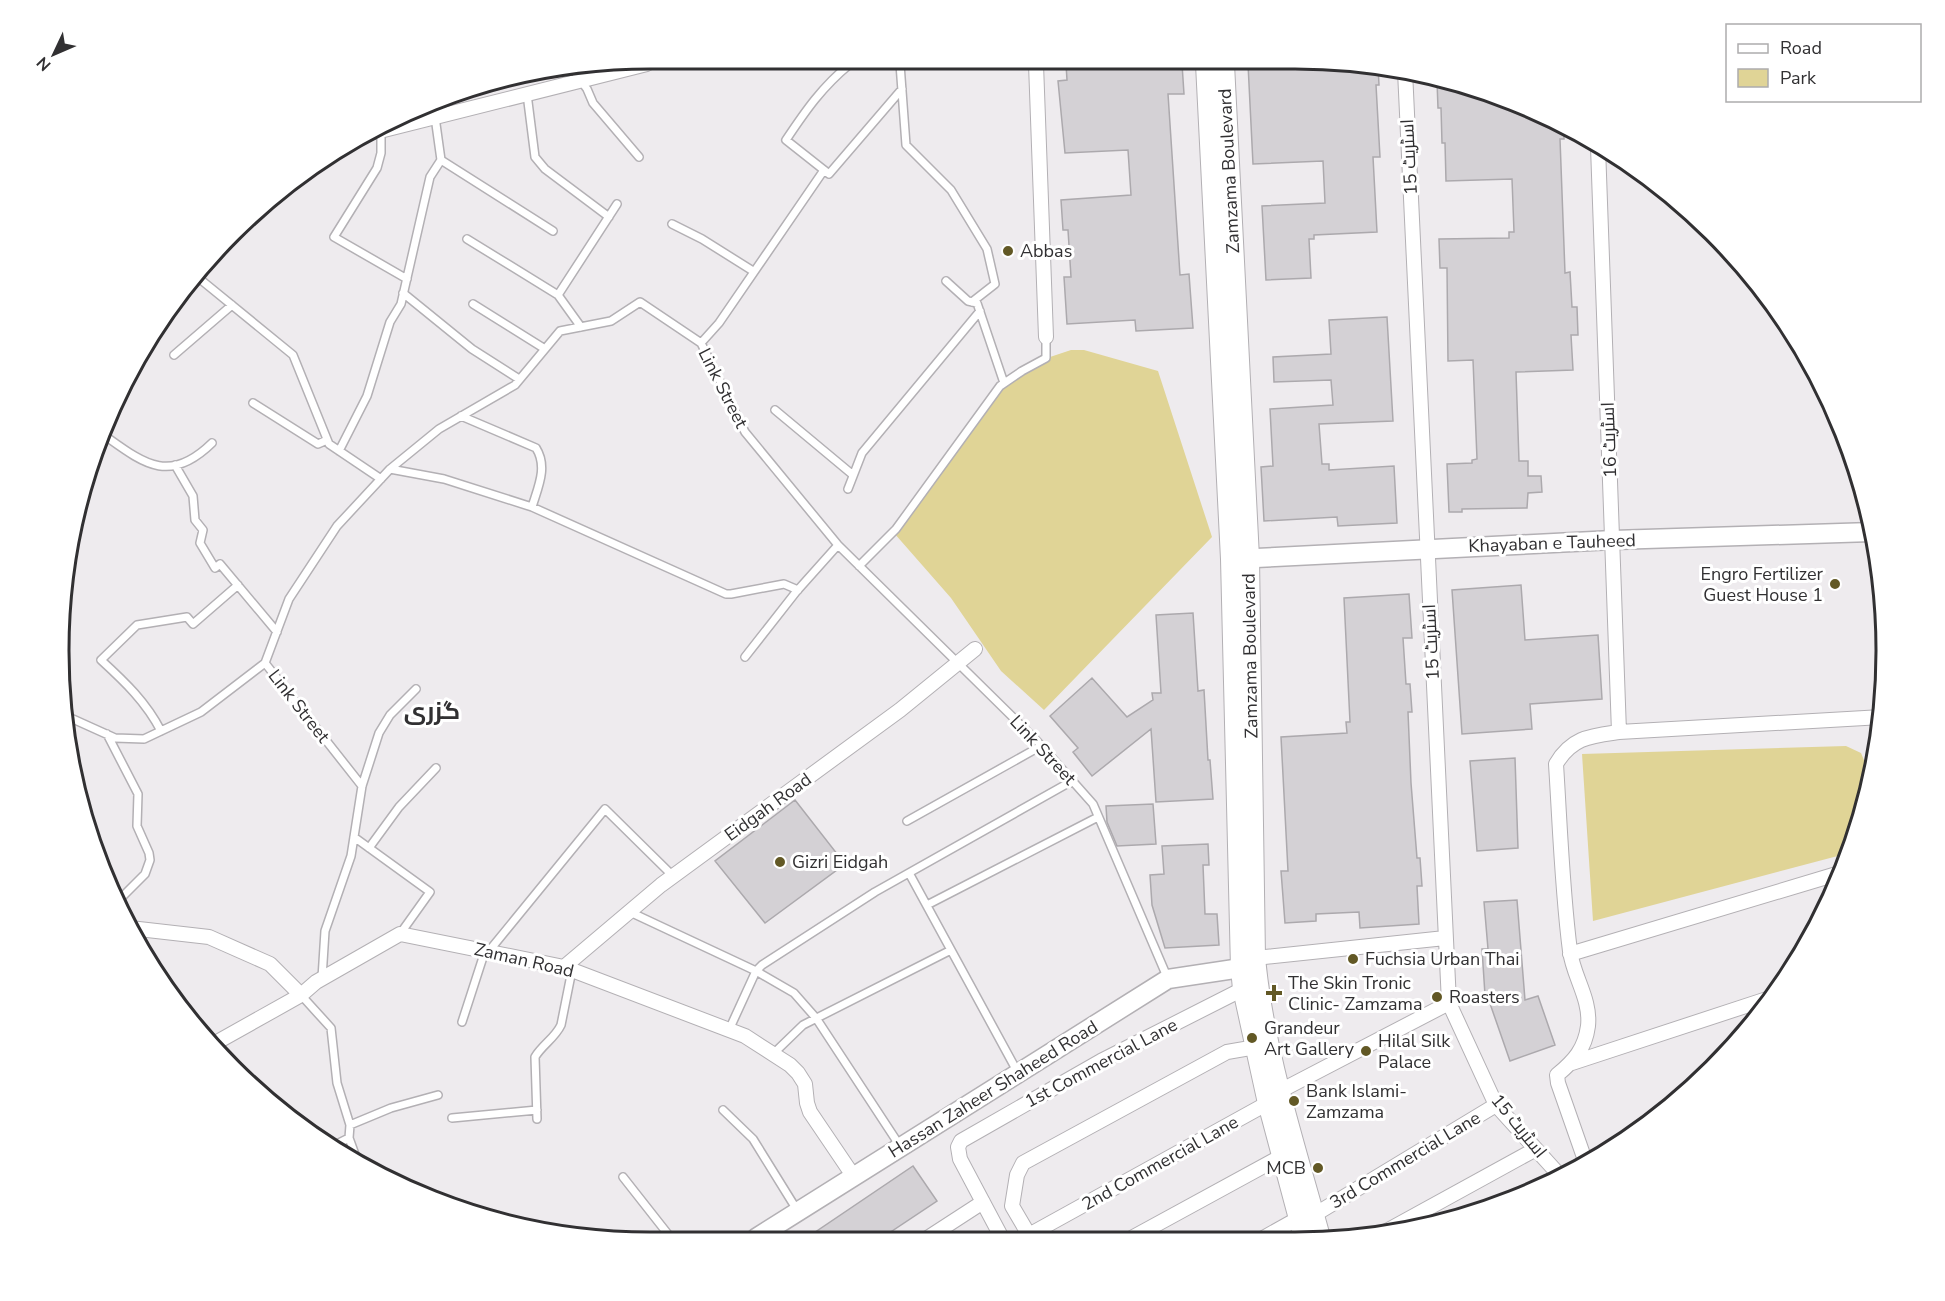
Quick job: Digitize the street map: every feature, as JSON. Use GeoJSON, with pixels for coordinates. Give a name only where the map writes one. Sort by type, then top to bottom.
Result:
{"type":"FeatureCollection","features":[{"type":"Feature","properties":{"kind":"main road","name":"Zamzama Boulevard"},"geometry":{"type":"LineString","coordinates":[[1206,69],[1240,559]]}},
{"type":"Feature","properties":{"kind":"main road","name":"Zamzama Boulevard"},"geometry":{"type":"LineString","coordinates":[[1224,69],[1240,559],[1248,963],[1243,989],[1256,1047],[1274,1097],[1306,1217],[1305,1232]]}},
{"type":"Feature","properties":{"kind":"main road","name":"Zamzama Boulevard"},"geometry":{"type":"LineString","coordinates":[[1248,963],[1260,998],[1282,1156],[1306,1217],[1315,1231]]}},
{"type":"Feature","properties":{"kind":"street"},"geometry":{"type":"LineString","coordinates":[[1036,69],[1046,337]]}},
{"type":"Feature","properties":{"kind":"street"},"geometry":{"type":"LineString","coordinates":[[401,125],[623,70]]}},
{"type":"Feature","properties":{"kind":"street"},"geometry":{"type":"LineString","coordinates":[[580,73],[581,80]]}},
{"type":"Feature","properties":{"kind":"street","name":"اسٹریٹ 15"},"geometry":{"type":"LineString","coordinates":[[1405,80],[1449,1003],[1496,1105],[1556,1170]]}},
{"type":"Feature","properties":{"kind":"street","name":"اسٹریٹ 16"},"geometry":{"type":"LineString","coordinates":[[1598,155],[1619,732]]}},
{"type":"Feature","properties":{"kind":"street","name":"Khayaban e Tauheed"},"geometry":{"type":"LineString","coordinates":[[1240,559],[1613,540],[1864,532]]}},
{"type":"Feature","properties":{"kind":"street","name":"Eidgah Road"},"geometry":{"type":"LineString","coordinates":[[568,968],[674,876],[890,717],[975,649]]}},
{"type":"Feature","properties":{"kind":"street"},"geometry":{"type":"LineString","coordinates":[[1572,1063],[1583,1043],[1588,1025],[1587,1006],[1570,954],[1556,764],[1561,754],[1583,737],[1619,732],[1872,718]]}},
{"type":"Feature","properties":{"kind":"street"},"geometry":{"type":"LineString","coordinates":[[1570,954],[1831,876]]}},
{"type":"Feature","properties":{"kind":"street"},"geometry":{"type":"LineString","coordinates":[[141,931],[209,937],[270,964],[301,995]]}},
{"type":"Feature","properties":{"kind":"street"},"geometry":{"type":"LineString","coordinates":[[219,1041],[301,995],[322,978],[400,934]]}},
{"type":"Feature","properties":{"kind":"street","name":"Zaman Road"},"geometry":{"type":"LineString","coordinates":[[400,934],[568,968],[745,1036],[789,1065],[801,1078],[810,1112],[854,1177]]}},
{"type":"Feature","properties":{"kind":"street"},"geometry":{"type":"LineString","coordinates":[[1248,963],[1445,938]]}},
{"type":"Feature","properties":{"kind":"street","name":"Hassan Zaheer Shaheed Road"},"geometry":{"type":"LineString","coordinates":[[766,1232],[1168,979],[1248,963]]}},
{"type":"Feature","properties":{"kind":"street","name":"1st Commercial Lane"},"geometry":{"type":"LineString","coordinates":[[983,1202],[957,1153],[961,1141],[1101,1061],[1243,989]]}},
{"type":"Feature","properties":{"kind":"street"},"geometry":{"type":"LineString","coordinates":[[1583,1155],[1557,1075],[1572,1063],[1757,1002]]}},
{"type":"Feature","properties":{"kind":"street","name":"2nd Commercial Lane"},"geometry":{"type":"LineString","coordinates":[[1033,1232],[1274,1097],[1449,1003]]}},
{"type":"Feature","properties":{"kind":"street"},"geometry":{"type":"LineString","coordinates":[[1022,1232],[1012,1206],[1017,1175],[1023,1163],[1227,1052],[1256,1047]]}},
{"type":"Feature","properties":{"kind":"street","name":"3rd Commercial Lane"},"geometry":{"type":"LineString","coordinates":[[1276,1232],[1306,1217],[1496,1105]]}},
{"type":"Feature","properties":{"kind":"street"},"geometry":{"type":"LineString","coordinates":[[1404,1222],[1536,1149]]}},
{"type":"Feature","properties":{"kind":"street"},"geometry":{"type":"LineString","coordinates":[[1143,1232],[1282,1156]]}},
{"type":"Feature","properties":{"kind":"street"},"geometry":{"type":"LineString","coordinates":[[937,1232],[983,1202],[999,1232]]}},
{"type":"Feature","properties":{"kind":"lane"},"geometry":{"type":"LineString","coordinates":[[844,69],[828,82],[786,140],[829,174],[902,89]]}},
{"type":"Feature","properties":{"kind":"lane"},"geometry":{"type":"LineString","coordinates":[[900,69],[906,145],[951,190],[987,249],[995,284],[972,302]]}},
{"type":"Feature","properties":{"kind":"lane"},"geometry":{"type":"LineString","coordinates":[[581,80],[593,104],[639,157]]}},
{"type":"Feature","properties":{"kind":"lane"},"geometry":{"type":"LineString","coordinates":[[527,94],[535,157],[538,162],[609,217]]}},
{"type":"Feature","properties":{"kind":"lane"},"geometry":{"type":"LineString","coordinates":[[339,451],[367,396],[390,322],[401,303],[430,177],[441,160],[435,117]]}},
{"type":"Feature","properties":{"kind":"lane"},"geometry":{"type":"LineString","coordinates":[[379,137],[381,153],[377,168],[334,237],[407,279]]}},
{"type":"Feature","properties":{"kind":"lane"},"geometry":{"type":"LineString","coordinates":[[441,160],[554,231]]}},
{"type":"Feature","properties":{"kind":"lane"},"geometry":{"type":"LineString","coordinates":[[701,343],[719,323],[824,170]]}},
{"type":"Feature","properties":{"kind":"lane"},"geometry":{"type":"LineString","coordinates":[[558,295],[617,204]]}},
{"type":"Feature","properties":{"kind":"lane"},"geometry":{"type":"LineString","coordinates":[[672,224],[702,239],[753,271]]}},
{"type":"Feature","properties":{"kind":"lane"},"geometry":{"type":"LineString","coordinates":[[467,239],[558,295],[581,327]]}},
{"type":"Feature","properties":{"kind":"lane"},"geometry":{"type":"LineString","coordinates":[[202,280],[293,355],[329,444],[381,479]]}},
{"type":"Feature","properties":{"kind":"lane"},"geometry":{"type":"LineString","coordinates":[[946,281],[968,301],[977,303],[1004,383]]}},
{"type":"Feature","properties":{"kind":"lane"},"geometry":{"type":"LineString","coordinates":[[403,293],[472,350],[519,379]]}},
{"type":"Feature","properties":{"kind":"lane","name":"Link Street"},"geometry":{"type":"LineString","coordinates":[[362,786],[265,663],[289,599],[336,526],[390,469],[439,429],[515,385],[560,331],[611,321],[640,302],[701,343],[745,432],[838,545],[1041,746],[1093,804],[1168,979]]}},
{"type":"Feature","properties":{"kind":"lane"},"geometry":{"type":"LineString","coordinates":[[473,304],[545,349]]}},
{"type":"Feature","properties":{"kind":"lane"},"geometry":{"type":"LineString","coordinates":[[174,355],[232,305]]}},
{"type":"Feature","properties":{"kind":"lane"},"geometry":{"type":"LineString","coordinates":[[848,489],[862,453],[980,311]]}},
{"type":"Feature","properties":{"kind":"lane"},"geometry":{"type":"LineString","coordinates":[[859,566],[897,530],[1000,386],[1046,358],[1046,337]]}},
{"type":"Feature","properties":{"kind":"lane"},"geometry":{"type":"LineString","coordinates":[[253,403],[318,444],[327,440]]}},
{"type":"Feature","properties":{"kind":"lane"},"geometry":{"type":"LineString","coordinates":[[775,410],[853,475]]}},
{"type":"Feature","properties":{"kind":"lane"},"geometry":{"type":"LineString","coordinates":[[461,416],[536,448],[542,458],[542,473],[532,507]]}},
{"type":"Feature","properties":{"kind":"lane"},"geometry":{"type":"LineString","coordinates":[[109,439],[138,460],[159,467],[187,463],[212,443]]}},
{"type":"Feature","properties":{"kind":"lane"},"geometry":{"type":"LineString","coordinates":[[175,465],[193,496],[195,520],[203,530],[200,543],[215,568],[220,564],[277,632]]}},
{"type":"Feature","properties":{"kind":"lane"},"geometry":{"type":"LineString","coordinates":[[390,469],[444,479],[532,507],[726,594],[784,584],[798,590]]}},
{"type":"Feature","properties":{"kind":"lane"},"geometry":{"type":"LineString","coordinates":[[745,657],[798,590],[838,545]]}},
{"type":"Feature","properties":{"kind":"lane"},"geometry":{"type":"LineString","coordinates":[[161,731],[151,712],[128,684],[101,660],[137,625],[188,617],[193,624],[238,585]]}},
{"type":"Feature","properties":{"kind":"lane"},"geometry":{"type":"LineString","coordinates":[[73,719],[115,738],[144,739],[201,712],[265,663]]}},
{"type":"Feature","properties":{"kind":"lane"},"geometry":{"type":"LineString","coordinates":[[322,978],[325,931],[351,856],[362,786],[379,733],[390,715],[416,689]]}},
{"type":"Feature","properties":{"kind":"lane"},"geometry":{"type":"LineString","coordinates":[[107,734],[138,794],[137,826],[150,860],[145,874],[123,895]]}},
{"type":"Feature","properties":{"kind":"lane"},"geometry":{"type":"LineString","coordinates":[[907,821],[1041,746]]}},
{"type":"Feature","properties":{"kind":"lane"},"geometry":{"type":"LineString","coordinates":[[369,848],[399,807],[436,768]]}},
{"type":"Feature","properties":{"kind":"lane"},"geometry":{"type":"LineString","coordinates":[[729,1030],[756,971],[874,892],[1072,781]]}},
{"type":"Feature","properties":{"kind":"lane"},"geometry":{"type":"LineString","coordinates":[[462,1022],[487,951],[605,809],[674,876]]}},
{"type":"Feature","properties":{"kind":"lane"},"geometry":{"type":"LineString","coordinates":[[927,904],[1098,817]]}},
{"type":"Feature","properties":{"kind":"lane"},"geometry":{"type":"LineString","coordinates":[[354,837],[430,892],[400,934]]}},
{"type":"Feature","properties":{"kind":"lane"},"geometry":{"type":"LineString","coordinates":[[909,873],[1018,1074]]}},
{"type":"Feature","properties":{"kind":"lane"},"geometry":{"type":"LineString","coordinates":[[630,912],[756,971],[794,993],[816,1018],[901,1147]]}},
{"type":"Feature","properties":{"kind":"lane"},"geometry":{"type":"LineString","coordinates":[[773,1054],[803,1025],[951,950]]}},
{"type":"Feature","properties":{"kind":"lane"},"geometry":{"type":"LineString","coordinates":[[537,1119],[535,1057],[538,1051],[557,1033],[561,1025],[568,968]]}},
{"type":"Feature","properties":{"kind":"lane"},"geometry":{"type":"LineString","coordinates":[[301,995],[331,1028],[337,1083],[350,1125],[349,1138],[353,1150]]}},
{"type":"Feature","properties":{"kind":"lane"},"geometry":{"type":"LineString","coordinates":[[350,1125],[391,1108],[438,1095]]}},
{"type":"Feature","properties":{"kind":"lane"},"geometry":{"type":"LineString","coordinates":[[452,1118],[537,1110]]}},
{"type":"Feature","properties":{"kind":"lane"},"geometry":{"type":"LineString","coordinates":[[723,1110],[753,1139],[798,1212]]}},
{"type":"Feature","properties":{"kind":"lane"},"geometry":{"type":"LineString","coordinates":[[341,1143],[349,1138]]}},
{"type":"Feature","properties":{"kind":"lane"},"geometry":{"type":"LineString","coordinates":[[623,1177],[666,1232]]}},
{"type":"Feature","properties":{"kind":"green space"},"geometry":{"type":"Polygon","coordinates":[[[1071,350],[1084,350],[1158,371],[1212,537],[1044,710],[1001,671],[951,598],[894,533],[1000,386],[1038,361],[1071,350]]]}},
{"type":"Feature","properties":{"kind":"green space"},"geometry":{"type":"Polygon","coordinates":[[[1846,746],[1861,753],[1865,763],[1838,856],[1593,921],[1582,754],[1846,746]]]}},
{"type":"Feature","properties":{"kind":"building"},"geometry":{"type":"Polygon","coordinates":[[[1066,69],[1182,69],[1184,94],[1168,94],[1180,275],[1189,274],[1193,328],[1136,331],[1135,320],[1067,324],[1064,277],[1071,277],[1068,230],[1063,230],[1061,200],[1131,195],[1128,150],[1065,153],[1058,81],[1067,80],[1066,69]]]}},
{"type":"Feature","properties":{"kind":"building"},"geometry":{"type":"Polygon","coordinates":[[[1248,69],[1333,70],[1379,75],[1379,85],[1376,85],[1380,157],[1373,157],[1377,232],[1314,235],[1314,239],[1309,239],[1311,278],[1266,280],[1262,206],[1325,203],[1323,161],[1253,164],[1248,69]]]}},
{"type":"Feature","properties":{"kind":"building"},"geometry":{"type":"Polygon","coordinates":[[[1437,87],[1517,113],[1564,136],[1564,139],[1560,139],[1565,273],[1570,272],[1572,307],[1577,307],[1578,335],[1571,335],[1573,370],[1516,372],[1519,461],[1528,461],[1528,476],[1541,476],[1542,492],[1528,493],[1527,508],[1462,509],[1462,512],[1449,512],[1447,464],[1472,463],[1472,460],[1477,459],[1473,360],[1448,361],[1447,268],[1440,268],[1439,239],[1509,238],[1509,232],[1514,232],[1512,179],[1446,181],[1445,143],[1442,143],[1441,108],[1438,108],[1437,87]]]}},
{"type":"Feature","properties":{"kind":"building"},"geometry":{"type":"Polygon","coordinates":[[[1387,317],[1393,421],[1319,424],[1322,464],[1329,464],[1329,470],[1394,466],[1397,523],[1338,526],[1337,517],[1264,521],[1261,467],[1273,466],[1270,409],[1333,405],[1331,380],[1274,382],[1273,357],[1331,354],[1329,320],[1387,317]]]}},
{"type":"Feature","properties":{"kind":"building"},"geometry":{"type":"Polygon","coordinates":[[[1521,585],[1525,640],[1598,635],[1602,699],[1530,704],[1532,729],[1462,734],[1452,590],[1521,585]]]}},
{"type":"Feature","properties":{"kind":"building"},"geometry":{"type":"Polygon","coordinates":[[[1409,594],[1412,638],[1403,638],[1406,684],[1410,684],[1412,712],[1408,712],[1411,783],[1417,858],[1420,858],[1422,886],[1417,886],[1419,924],[1360,928],[1359,912],[1316,914],[1316,921],[1285,923],[1281,871],[1288,871],[1281,737],[1347,733],[1346,722],[1350,722],[1344,598],[1409,594]]]}},
{"type":"Feature","properties":{"kind":"building"},"geometry":{"type":"Polygon","coordinates":[[[1193,613],[1198,691],[1204,690],[1213,799],[1156,802],[1151,729],[1092,776],[1073,752],[1078,748],[1050,716],[1092,678],[1127,717],[1153,700],[1152,693],[1161,693],[1156,615],[1193,613]]]}},
{"type":"Feature","properties":{"kind":"building"},"geometry":{"type":"Polygon","coordinates":[[[1515,758],[1518,848],[1477,851],[1470,761],[1515,758]]]}},
{"type":"Feature","properties":{"kind":"building","name":"Gizri Eidgah"},"geometry":{"type":"Polygon","coordinates":[[[795,800],[845,864],[765,923],[715,861],[795,800]]]}},
{"type":"Feature","properties":{"kind":"building"},"geometry":{"type":"Polygon","coordinates":[[[1153,804],[1156,844],[1117,846],[1107,822],[1106,806],[1153,804]]]}},
{"type":"Feature","properties":{"kind":"building"},"geometry":{"type":"Polygon","coordinates":[[[1208,844],[1209,865],[1203,865],[1205,914],[1217,914],[1219,945],[1165,948],[1152,905],[1150,875],[1164,874],[1162,846],[1208,844]]]}},
{"type":"Feature","properties":{"kind":"building"},"geometry":{"type":"Polygon","coordinates":[[[1517,900],[1525,1000],[1538,996],[1555,1045],[1510,1061],[1487,995],[1485,995],[1482,949],[1488,949],[1484,902],[1517,900]]]}},
{"type":"Feature","properties":{"kind":"building"},"geometry":{"type":"Polygon","coordinates":[[[913,1166],[937,1201],[890,1232],[815,1232],[913,1166]]]}},
{"type":"Feature","properties":{"kind":"place","name":"Abbas"},"geometry":{"type":"Point","coordinates":[1008,251]}},
{"type":"Feature","properties":{"kind":"place","name":"Engro Fertilizer Guest House 1"},"geometry":{"type":"Point","coordinates":[1835,584]}},
{"type":"Feature","properties":{"kind":"place","name":"Gizri Eidgah"},"geometry":{"type":"Point","coordinates":[780,862]}},
{"type":"Feature","properties":{"kind":"place","name":"Fuchsia Urban Thai"},"geometry":{"type":"Point","coordinates":[1353,959]}},
{"type":"Feature","properties":{"kind":"place","name":"The Skin Tronic Clinic- Zamzama"},"geometry":{"type":"Point","coordinates":[1274,993]}},
{"type":"Feature","properties":{"kind":"place","name":"Roasters"},"geometry":{"type":"Point","coordinates":[1437,997]}},
{"type":"Feature","properties":{"kind":"place","name":"Grandeur Art Gallery"},"geometry":{"type":"Point","coordinates":[1252,1038]}},
{"type":"Feature","properties":{"kind":"place","name":"Hilal Silk Palace"},"geometry":{"type":"Point","coordinates":[1366,1051]}},
{"type":"Feature","properties":{"kind":"place","name":"Bank Islami- Zamzama"},"geometry":{"type":"Point","coordinates":[1294,1101]}},
{"type":"Feature","properties":{"kind":"place","name":"MCB"},"geometry":{"type":"Point","coordinates":[1318,1168]}},
{"type":"Feature","properties":{"kind":"district","name":"گزری"},"geometry":{"type":"Point","coordinates":[432,711]}}]}
